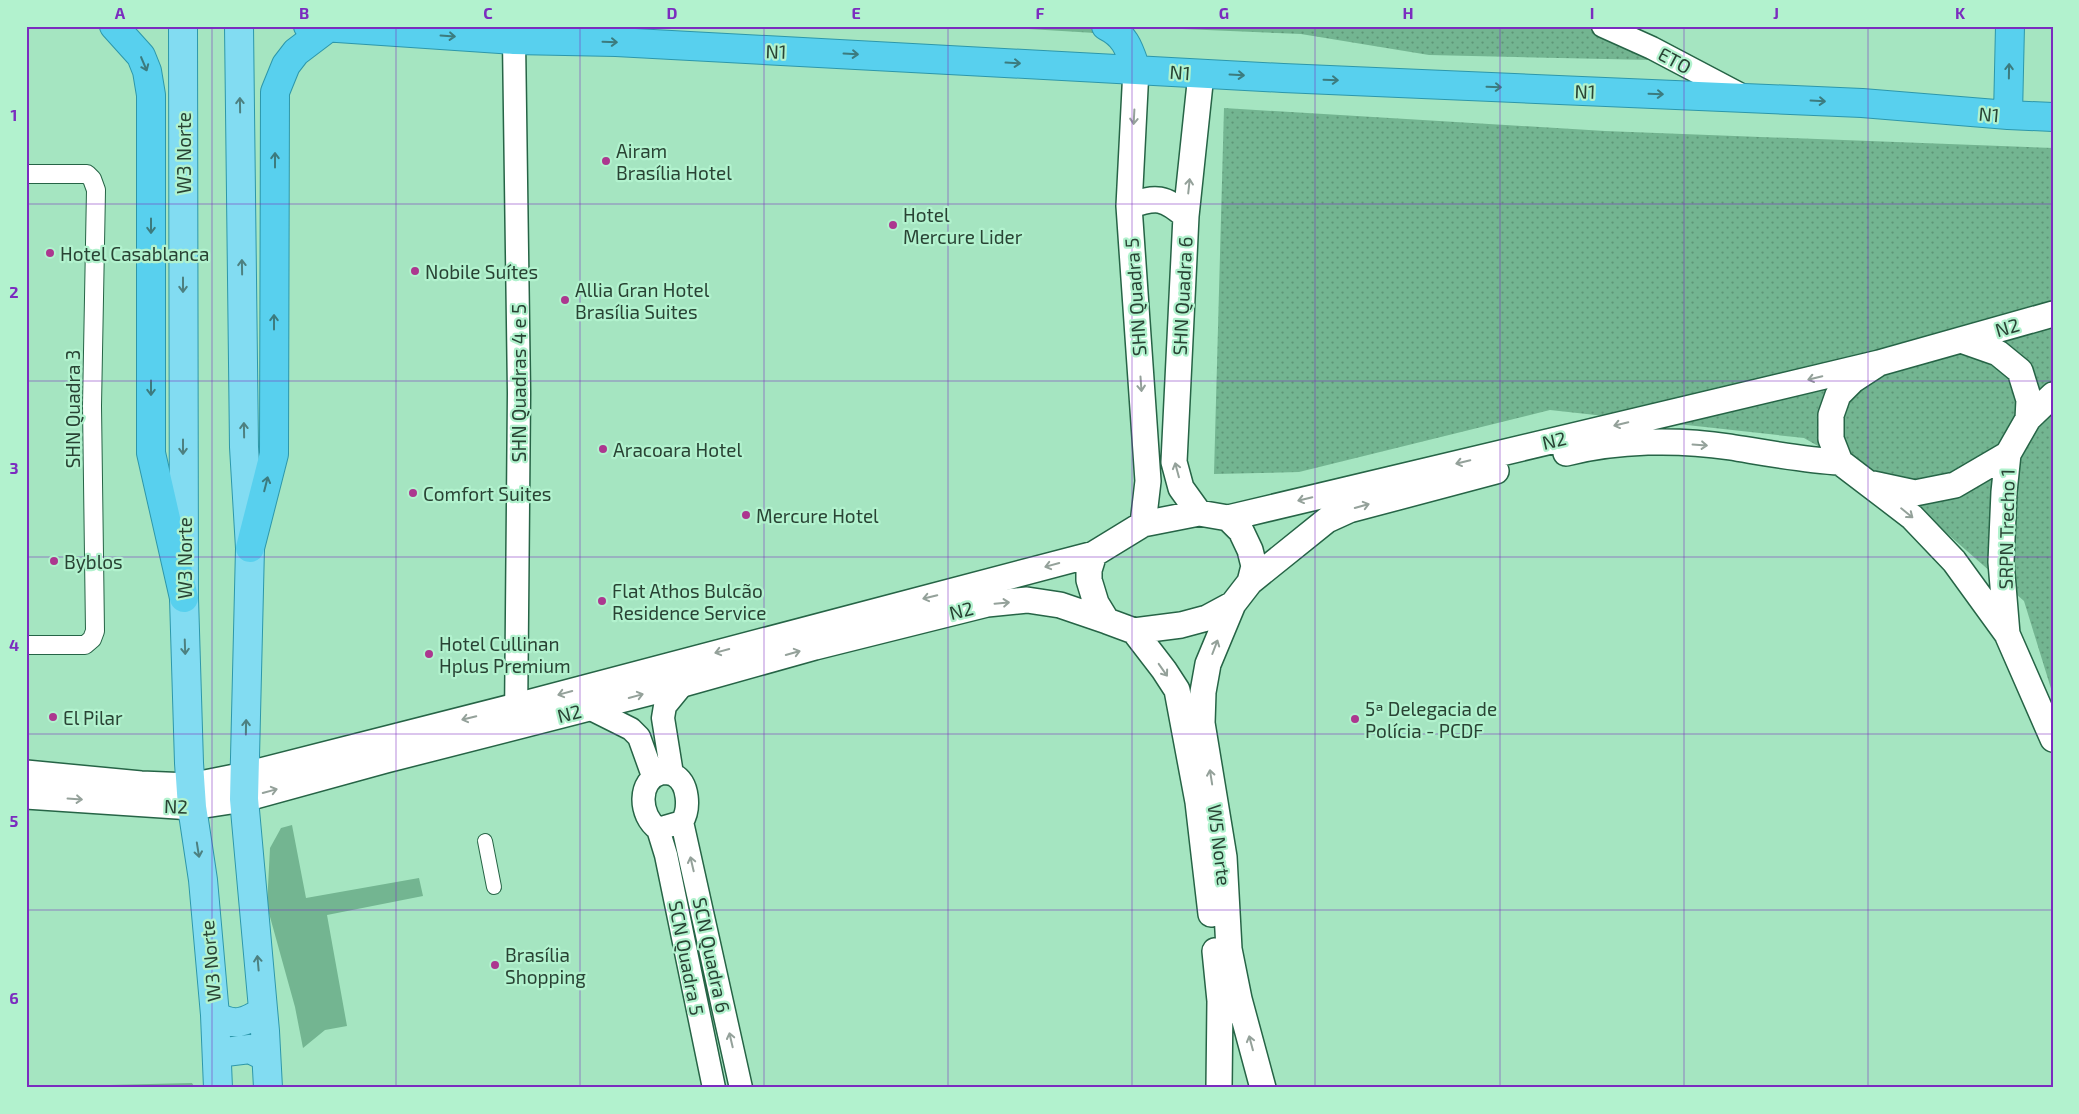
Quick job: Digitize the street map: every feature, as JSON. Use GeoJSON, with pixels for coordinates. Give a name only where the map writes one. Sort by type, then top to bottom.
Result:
{"type":"FeatureCollection","features":[{"type":"Feature","properties":{"kind":"highway"},"geometry":{"type":"LineString","coordinates":[[114,26],[141,56],[147,71],[151,95],[151,453],[184,598]]}},
{"type":"Feature","properties":{"kind":"highway"},"geometry":{"type":"LineString","coordinates":[[1106,26],[1118,32],[1128,47],[1136,69]]}},
{"type":"Feature","properties":{"kind":"highway"},"geometry":{"type":"LineString","coordinates":[[2008,115],[2010,26]]}},
{"type":"Feature","properties":{"kind":"highway"},"geometry":{"type":"LineString","coordinates":[[250,548],[274,454],[275,92],[286,65],[319,27]]}},
{"type":"Feature","properties":{"kind":"highway","name":"N1"},"geometry":{"type":"LineString","coordinates":[[319,27],[514,40],[616,42],[1201,74],[1862,104],[2053,117]]}},
{"type":"Feature","properties":{"kind":"main road","name":"W3 Norte"},"geometry":{"type":"LineString","coordinates":[[182,26],[184,598],[191,796],[203,880],[215,1015],[218,1088]]}},
{"type":"Feature","properties":{"kind":"main road"},"geometry":{"type":"LineString","coordinates":[[239,26],[244,447],[250,548],[244,787],[268,1088]]}},
{"type":"Feature","properties":{"kind":"main road","name":"SHN Quadra 5"},"geometry":{"type":"LineString","coordinates":[[1136,69],[1129,206],[1148,481],[1143,524]]}},
{"type":"Feature","properties":{"kind":"main road","name":"SHN Quadra 6"},"geometry":{"type":"LineString","coordinates":[[1199,513],[1181,488],[1174,462],[1186,216],[1201,74]]}},
{"type":"Feature","properties":{"kind":"main road"},"geometry":{"type":"LineString","coordinates":[[1129,206],[1145,200],[1162,199],[1186,216]]}},
{"type":"Feature","properties":{"kind":"main road","name":"N2"},"geometry":{"type":"LineString","coordinates":[[1961,340],[2053,314]]}},
{"type":"Feature","properties":{"kind":"main road"},"geometry":{"type":"LineString","coordinates":[[2028,419],[2029,400],[2020,371],[1998,353],[1961,340],[1879,362],[1853,380],[1838,395],[1831,415],[1831,439],[1840,462],[1868,483],[1915,493],[1955,485],[2008,454],[2028,419],[2053,395]]}},
{"type":"Feature","properties":{"kind":"main road","name":"N2"},"geometry":{"type":"LineString","coordinates":[[1228,518],[1879,362]]}},
{"type":"Feature","properties":{"kind":"main road","name":"N2"},"geometry":{"type":"LineString","coordinates":[[1250,582],[1327,520],[1349,510],[1575,451],[1622,444],[1669,442],[1728,447],[1805,460],[1840,462]]}},
{"type":"Feature","properties":{"kind":"main road","name":"SRPN Trecho 1"},"geometry":{"type":"LineString","coordinates":[[2008,454],[2004,492],[2001,562],[2008,634]]}},
{"type":"Feature","properties":{"kind":"main road","name":"SRPN Trecho 1"},"geometry":{"type":"LineString","coordinates":[[1868,483],[1912,517],[1954,561],[2008,634],[2053,739]]}},
{"type":"Feature","properties":{"kind":"main road"},"geometry":{"type":"LineString","coordinates":[[1199,513],[1228,518],[1241,531],[1250,550],[1254,566],[1250,582],[1233,604],[1207,618],[1181,625],[1134,630],[1107,621],[1096,604],[1089,580],[1089,570],[1094,554],[1143,524],[1199,513]]}},
{"type":"Feature","properties":{"kind":"main road","name":"N2"},"geometry":{"type":"LineString","coordinates":[[28,780],[141,784],[191,796],[244,787],[516,716],[1094,554]]}},
{"type":"Feature","properties":{"kind":"main road","name":"N2"},"geometry":{"type":"LineString","coordinates":[[516,716],[589,708],[815,647],[987,604],[1027,600],[1060,605],[1107,621]]}},
{"type":"Feature","properties":{"kind":"main road","name":"W5 Norte"},"geometry":{"type":"LineString","coordinates":[[1233,604],[1208,664],[1203,692],[1202,723],[1224,857],[1229,949],[1239,999],[1263,1088]]}},
{"type":"Feature","properties":{"kind":"main road","name":"W5 Norte"},"geometry":{"type":"LineString","coordinates":[[1134,630],[1177,690],[1198,802],[1220,1001],[1219,1088]]}},
{"type":"Feature","properties":{"kind":"main road"},"geometry":{"type":"LineString","coordinates":[[215,1015],[227,1022],[241,1022],[263,1011]]}},
{"type":"Feature","properties":{"kind":"main road"},"geometry":{"type":"LineString","coordinates":[[217,1053],[250,1049],[266,1057]]}},
{"type":"Feature","properties":{"kind":"street","name":"ETO"},"geometry":{"type":"LineString","coordinates":[[1603,26],[1652,48],[1746,98]]}},
{"type":"Feature","properties":{"kind":"street","name":"SHN Quadras 4 e 5"},"geometry":{"type":"LineString","coordinates":[[514,40],[519,393],[516,716]]}},
{"type":"Feature","properties":{"kind":"street","name":"SHN Quadra 3"},"geometry":{"type":"LineString","coordinates":[[26,174],[87,174],[92,179],[96,190],[92,406],[95,631],[92,639],[85,645],[26,645]]}},
{"type":"Feature","properties":{"kind":"street"},"geometry":{"type":"LineString","coordinates":[[663,775],[663,718],[665,706],[683,684]]}},
{"type":"Feature","properties":{"kind":"street"},"geometry":{"type":"LineString","coordinates":[[589,708],[631,729],[639,737],[663,775],[682,782],[688,801],[686,815],[682,822],[658,829],[651,824],[643,795],[645,786],[663,775]]}},
{"type":"Feature","properties":{"kind":"street","name":"SCN Quadra 6"},"geometry":{"type":"LineString","coordinates":[[682,822],[741,1088]]}},
{"type":"Feature","properties":{"kind":"street","name":"SCN Quadra 5"},"geometry":{"type":"LineString","coordinates":[[658,829],[666,855],[714,1088]]}},
{"type":"Feature","properties":{"kind":"street"},"geometry":{"type":"LineString","coordinates":[[485,841],[494,888]]}},
{"type":"Feature","properties":{"kind":"green space"},"geometry":{"type":"Polygon","coordinates":[[[980,26],[1082,26],[1112,34],[980,26]]]}},
{"type":"Feature","properties":{"kind":"green space"},"geometry":{"type":"Polygon","coordinates":[[[1111,26],[1585,26],[1626,43],[1651,60],[1429,55],[1301,34],[1111,26]]]}},
{"type":"Feature","properties":{"kind":"green space"},"geometry":{"type":"Polygon","coordinates":[[[1224,108],[1605,131],[2053,148],[2053,695],[2024,601],[1902,494],[1804,438],[1550,410],[1299,472],[1214,474],[1224,108]]]}},
{"type":"Feature","properties":{"kind":"green space"},"geometry":{"type":"Polygon","coordinates":[[[292,825],[306,898],[419,878],[423,896],[327,915],[347,1026],[325,1030],[303,1048],[295,1007],[267,906],[270,848],[281,828],[292,825]]]}},
{"type":"Feature","properties":{"kind":"green space"},"geometry":{"type":"Polygon","coordinates":[[[192,1083],[195,1088],[26,1088],[26,1087],[192,1083]]]}},
{"type":"Feature","properties":{"kind":"place","name":"Airam Brasília Hotel"},"geometry":{"type":"Point","coordinates":[606,161]}},
{"type":"Feature","properties":{"kind":"place","name":"Hotel Mercure Lider"},"geometry":{"type":"Point","coordinates":[893,225]}},
{"type":"Feature","properties":{"kind":"place","name":"Hotel Casablanca"},"geometry":{"type":"Point","coordinates":[50,253]}},
{"type":"Feature","properties":{"kind":"place","name":"Nobile Suítes"},"geometry":{"type":"Point","coordinates":[415,271]}},
{"type":"Feature","properties":{"kind":"place","name":"Allia Gran Hotel Brasília Suites"},"geometry":{"type":"Point","coordinates":[565,300]}},
{"type":"Feature","properties":{"kind":"place","name":"Aracoara Hotel"},"geometry":{"type":"Point","coordinates":[603,449]}},
{"type":"Feature","properties":{"kind":"place","name":"Comfort Suites"},"geometry":{"type":"Point","coordinates":[413,493]}},
{"type":"Feature","properties":{"kind":"place","name":"Mercure Hotel"},"geometry":{"type":"Point","coordinates":[746,515]}},
{"type":"Feature","properties":{"kind":"place","name":"Byblos"},"geometry":{"type":"Point","coordinates":[54,561]}},
{"type":"Feature","properties":{"kind":"place","name":"Flat Athos Bulcão Residence Service"},"geometry":{"type":"Point","coordinates":[602,601]}},
{"type":"Feature","properties":{"kind":"place","name":"Hotel Cullinan Hplus Premium"},"geometry":{"type":"Point","coordinates":[429,654]}},
{"type":"Feature","properties":{"kind":"place","name":"El Pilar"},"geometry":{"type":"Point","coordinates":[53,717]}},
{"type":"Feature","properties":{"kind":"place","name":"5ª Delegacia de Polícia - PCDF"},"geometry":{"type":"Point","coordinates":[1355,719]}},
{"type":"Feature","properties":{"kind":"place","name":"Brasília Shopping"},"geometry":{"type":"Point","coordinates":[495,965]}}]}
